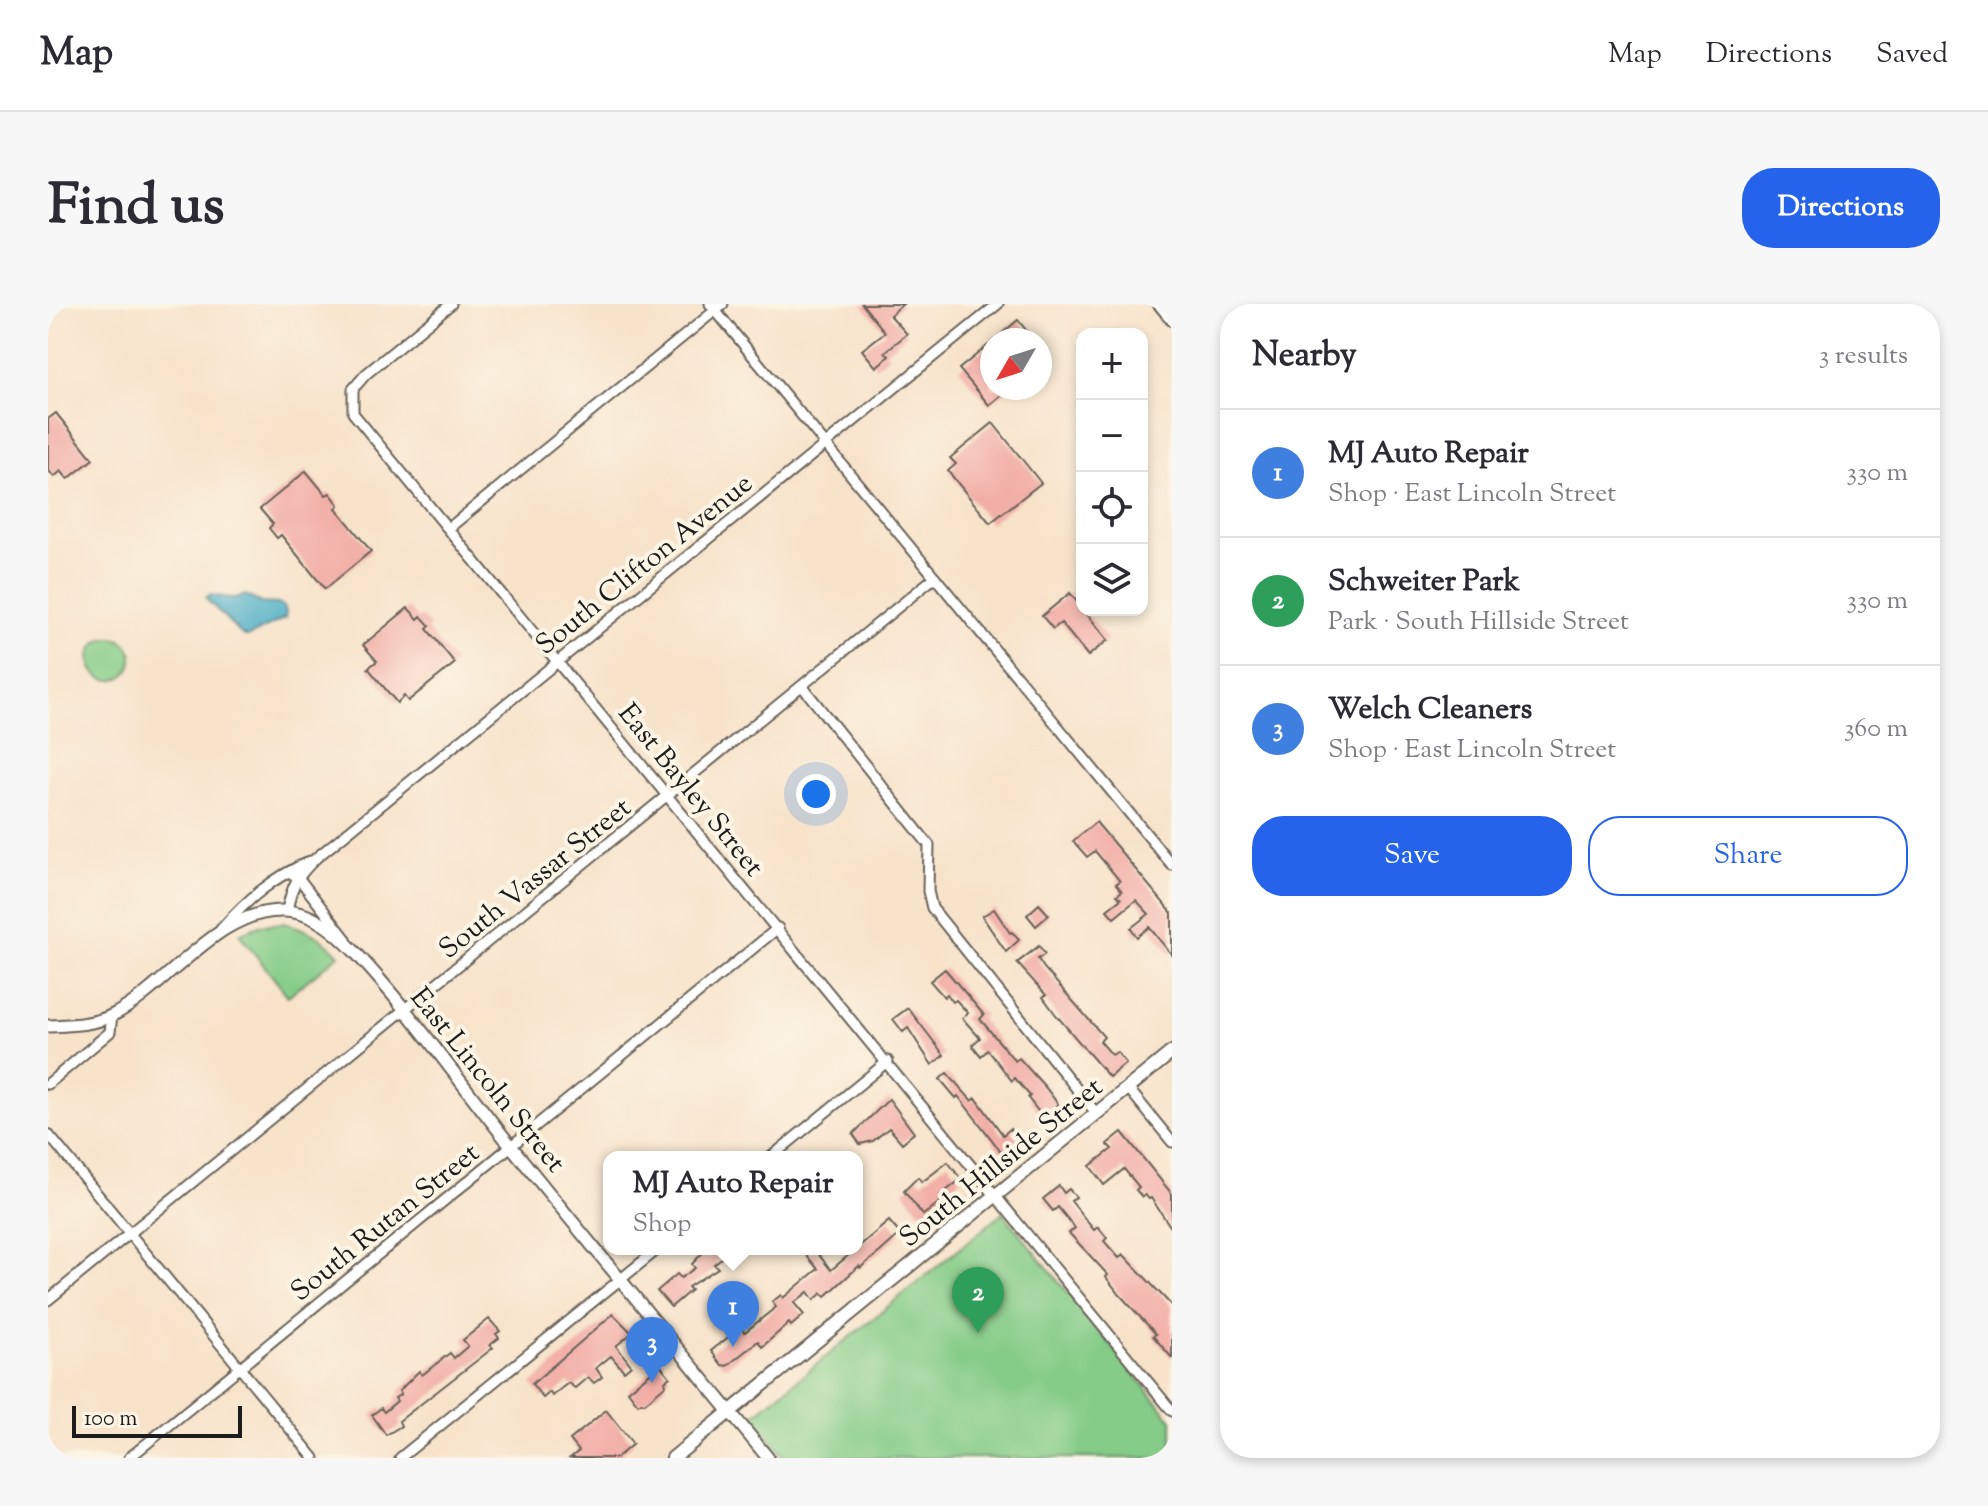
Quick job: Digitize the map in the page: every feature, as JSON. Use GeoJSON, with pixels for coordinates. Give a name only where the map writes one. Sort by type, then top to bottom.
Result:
{"type":"FeatureCollection","features":[{"type":"Feature","properties":{"kind":"main road","name":"South Hillside Street"},"geometry":{"type":"LineString","coordinates":[[673,1458],[1172,1052]]}},
{"type":"Feature","properties":{"kind":"street","name":"East Bayley Street"},"geometry":{"type":"LineString","coordinates":[[451,304],[366,374],[353,389],[353,413],[888,1061],[1172,1411]]}},
{"type":"Feature","properties":{"kind":"street","name":"South Clifton Avenue"},"geometry":{"type":"LineString","coordinates":[[297,876],[998,304]]}},
{"type":"Feature","properties":{"kind":"street"},"geometry":{"type":"LineString","coordinates":[[1158,304],[1172,321]]}},
{"type":"Feature","properties":{"kind":"street"},"geometry":{"type":"LineString","coordinates":[[449,528],[716,306],[1172,865]]}},
{"type":"Feature","properties":{"kind":"street","name":"South Vassar Street"},"geometry":{"type":"LineString","coordinates":[[48,1300],[935,577]]}},
{"type":"Feature","properties":{"kind":"street"},"geometry":{"type":"LineString","coordinates":[[802,686],[929,845],[928,891],[932,908],[1096,1113]]}},
{"type":"Feature","properties":{"kind":"street","name":"South Clifton Avenue"},"geometry":{"type":"LineString","coordinates":[[209,941],[244,904],[287,871],[316,858]]}},
{"type":"Feature","properties":{"kind":"street","name":"East Lincoln Street"},"geometry":{"type":"LineString","coordinates":[[287,871],[297,876],[333,919],[355,952]]}},
{"type":"Feature","properties":{"kind":"street"},"geometry":{"type":"LineString","coordinates":[[287,911],[297,876]]}},
{"type":"Feature","properties":{"kind":"street","name":"South Clifton Avenue"},"geometry":{"type":"LineString","coordinates":[[48,1026],[80,1024],[112,1015],[226,928],[266,912],[287,911]]}},
{"type":"Feature","properties":{"kind":"street","name":"East Lincoln Street"},"geometry":{"type":"LineString","coordinates":[[287,911],[321,921],[355,952],[768,1458]]}},
{"type":"Feature","properties":{"kind":"street","name":"South Rutan Street"},"geometry":{"type":"LineString","coordinates":[[129,1458],[778,928]]}},
{"type":"Feature","properties":{"kind":"street","name":"South Clifton Avenue"},"geometry":{"type":"LineString","coordinates":[[48,1084],[110,1032],[112,1015]]}},
{"type":"Feature","properties":{"kind":"street"},"geometry":{"type":"LineString","coordinates":[[778,1151],[888,1061]]}},
{"type":"Feature","properties":{"kind":"street"},"geometry":{"type":"LineString","coordinates":[[1128,1088],[1172,1142]]}},
{"type":"Feature","properties":{"kind":"street"},"geometry":{"type":"LineString","coordinates":[[48,1134],[314,1458]]}},
{"type":"Feature","properties":{"kind":"street"},"geometry":{"type":"LineString","coordinates":[[400,1458],[651,1255]]}},
{"type":"Feature","properties":{"kind":"green space"},"geometry":{"type":"Polygon","coordinates":[[[111,638],[126,644],[132,659],[126,674],[111,680],[96,674],[90,659],[96,644],[111,638]]]}},
{"type":"Feature","properties":{"kind":"green space"},"geometry":{"type":"Polygon","coordinates":[[[284,923],[314,934],[339,955],[288,996],[239,934],[262,925],[284,923]]]}},
{"type":"Feature","properties":{"kind":"green space"},"geometry":{"type":"Polygon","coordinates":[[[1003,1213],[1172,1420],[1172,1458],[785,1458],[752,1417],[1003,1213]]]}},
{"type":"Feature","properties":{"kind":"water"},"geometry":{"type":"Polygon","coordinates":[[[209,595],[234,598],[246,595],[261,603],[281,604],[286,611],[285,618],[248,637],[242,635],[209,602],[206,598],[209,595]]]}},
{"type":"Feature","properties":{"kind":"building"},"geometry":{"type":"Polygon","coordinates":[[[862,304],[903,304],[890,315],[907,334],[885,352],[889,356],[876,367],[862,350],[885,332],[862,304]]]}},
{"type":"Feature","properties":{"kind":"building"},"geometry":{"type":"Polygon","coordinates":[[[1018,320],[1024,328],[1008,328],[1018,320]]]}},
{"type":"Feature","properties":{"kind":"building"},"geometry":{"type":"Polygon","coordinates":[[[980,352],[980,394],[959,369],[980,352]]]}},
{"type":"Feature","properties":{"kind":"building"},"geometry":{"type":"Polygon","coordinates":[[[56,413],[93,459],[68,479],[61,471],[54,477],[48,470],[48,419],[56,413]]]}},
{"type":"Feature","properties":{"kind":"building"},"geometry":{"type":"Polygon","coordinates":[[[993,423],[1041,483],[990,523],[948,471],[956,464],[950,458],[993,423]]]}},
{"type":"Feature","properties":{"kind":"building"},"geometry":{"type":"Polygon","coordinates":[[[306,471],[326,495],[330,493],[339,505],[336,508],[371,551],[325,589],[281,535],[277,538],[269,528],[273,524],[260,509],[306,471]]]}},
{"type":"Feature","properties":{"kind":"building"},"geometry":{"type":"Polygon","coordinates":[[[1070,593],[1076,600],[1076,616],[1089,616],[1108,640],[1088,656],[1061,623],[1053,629],[1042,616],[1070,593]]]}},
{"type":"Feature","properties":{"kind":"building"},"geometry":{"type":"Polygon","coordinates":[[[408,608],[430,626],[427,629],[455,663],[408,701],[404,696],[397,703],[368,668],[377,661],[363,645],[408,608]]]}},
{"type":"Feature","properties":{"kind":"building"},"geometry":{"type":"Polygon","coordinates":[[[1096,822],[1172,913],[1172,955],[1149,927],[1137,937],[1131,928],[1149,914],[1136,900],[1114,918],[1107,910],[1121,899],[1117,895],[1122,891],[1116,884],[1120,881],[1095,851],[1087,857],[1073,841],[1096,822]]]}},
{"type":"Feature","properties":{"kind":"building"},"geometry":{"type":"Polygon","coordinates":[[[1039,904],[1049,915],[1036,926],[1027,915],[1039,904]]]}},
{"type":"Feature","properties":{"kind":"building"},"geometry":{"type":"Polygon","coordinates":[[[994,909],[1010,933],[1019,940],[1006,952],[982,916],[994,909]]]}},
{"type":"Feature","properties":{"kind":"building"},"geometry":{"type":"Polygon","coordinates":[[[1039,946],[1045,954],[1038,959],[1044,968],[1104,1037],[1100,1041],[1112,1055],[1117,1052],[1126,1063],[1109,1077],[1056,1015],[1043,997],[1046,995],[1017,963],[1039,946]]]}},
{"type":"Feature","properties":{"kind":"building"},"geometry":{"type":"Polygon","coordinates":[[[945,969],[984,1015],[980,1019],[1015,1061],[1019,1058],[1058,1104],[1054,1107],[1062,1115],[1053,1122],[1046,1113],[1042,1116],[1028,1098],[1030,1096],[1015,1078],[1012,1081],[988,1050],[981,1056],[972,1045],[980,1038],[962,1018],[968,1013],[947,994],[944,997],[930,981],[945,969]]]}},
{"type":"Feature","properties":{"kind":"building"},"geometry":{"type":"Polygon","coordinates":[[[908,1008],[944,1055],[932,1065],[908,1028],[903,1032],[893,1019],[908,1008]]]}},
{"type":"Feature","properties":{"kind":"building"},"geometry":{"type":"Polygon","coordinates":[[[947,1073],[972,1101],[976,1098],[1003,1135],[1010,1129],[1019,1140],[1003,1154],[958,1096],[956,1098],[940,1079],[947,1073]]]}},
{"type":"Feature","properties":{"kind":"building"},"geometry":{"type":"Polygon","coordinates":[[[889,1099],[914,1133],[902,1143],[889,1128],[873,1141],[860,1144],[853,1134],[889,1099]]]}},
{"type":"Feature","properties":{"kind":"building"},"geometry":{"type":"Polygon","coordinates":[[[1122,1132],[1172,1194],[1172,1229],[1151,1198],[1142,1197],[1136,1190],[1139,1187],[1124,1169],[1104,1185],[1090,1166],[1112,1149],[1107,1144],[1122,1132]]]}},
{"type":"Feature","properties":{"kind":"building"},"geometry":{"type":"Polygon","coordinates":[[[948,1162],[961,1179],[941,1195],[944,1199],[923,1215],[904,1191],[918,1177],[922,1182],[948,1162]]]}},
{"type":"Feature","properties":{"kind":"building"},"geometry":{"type":"Polygon","coordinates":[[[1059,1186],[1064,1193],[1069,1189],[1076,1197],[1071,1201],[1094,1230],[1098,1227],[1107,1238],[1104,1241],[1119,1258],[1123,1254],[1172,1306],[1172,1358],[1153,1336],[1156,1334],[1106,1277],[1108,1275],[1069,1233],[1075,1228],[1058,1207],[1053,1211],[1043,1199],[1059,1186]]]}},
{"type":"Feature","properties":{"kind":"building"},"geometry":{"type":"Polygon","coordinates":[[[889,1221],[900,1234],[825,1297],[822,1293],[814,1300],[808,1292],[794,1303],[804,1315],[791,1326],[789,1323],[762,1347],[758,1341],[727,1366],[722,1365],[711,1351],[741,1327],[745,1332],[776,1307],[772,1302],[781,1295],[783,1298],[818,1269],[806,1255],[819,1255],[831,1270],[849,1255],[863,1255],[863,1243],[889,1221]]]}},
{"type":"Feature","properties":{"kind":"building"},"geometry":{"type":"Polygon","coordinates":[[[700,1255],[725,1255],[714,1264],[718,1268],[688,1287],[691,1290],[671,1307],[657,1291],[677,1274],[681,1278],[695,1268],[692,1264],[700,1255]]]}},
{"type":"Feature","properties":{"kind":"building"},"geometry":{"type":"Polygon","coordinates":[[[613,1314],[632,1333],[616,1346],[631,1365],[624,1371],[611,1356],[596,1368],[602,1377],[594,1383],[588,1377],[575,1388],[568,1383],[552,1396],[550,1392],[543,1398],[532,1384],[613,1314]]]}},
{"type":"Feature","properties":{"kind":"building"},"geometry":{"type":"Polygon","coordinates":[[[489,1319],[500,1331],[496,1334],[499,1338],[490,1345],[493,1348],[399,1421],[401,1426],[386,1435],[372,1415],[381,1408],[384,1412],[397,1401],[395,1398],[401,1394],[399,1391],[419,1371],[422,1375],[450,1353],[454,1358],[468,1346],[463,1340],[489,1319]]]}},
{"type":"Feature","properties":{"kind":"building"},"geometry":{"type":"Polygon","coordinates":[[[660,1365],[670,1377],[665,1381],[666,1385],[645,1403],[638,1404],[628,1391],[660,1365]]]}},
{"type":"Feature","properties":{"kind":"building"},"geometry":{"type":"Polygon","coordinates":[[[606,1410],[633,1444],[616,1458],[570,1458],[579,1451],[570,1440],[606,1410]]]}},
{"type":"Feature","properties":{"kind":"place","name":"Schweiter Park"},"geometry":{"type":"Point","coordinates":[978,1333]}},
{"type":"Feature","properties":{"kind":"place","name":"MJ Auto Repair"},"geometry":{"type":"Point","coordinates":[733,1347]}},
{"type":"Feature","properties":{"kind":"place","name":"Welch Cleaners"},"geometry":{"type":"Point","coordinates":[652,1383]}}]}
